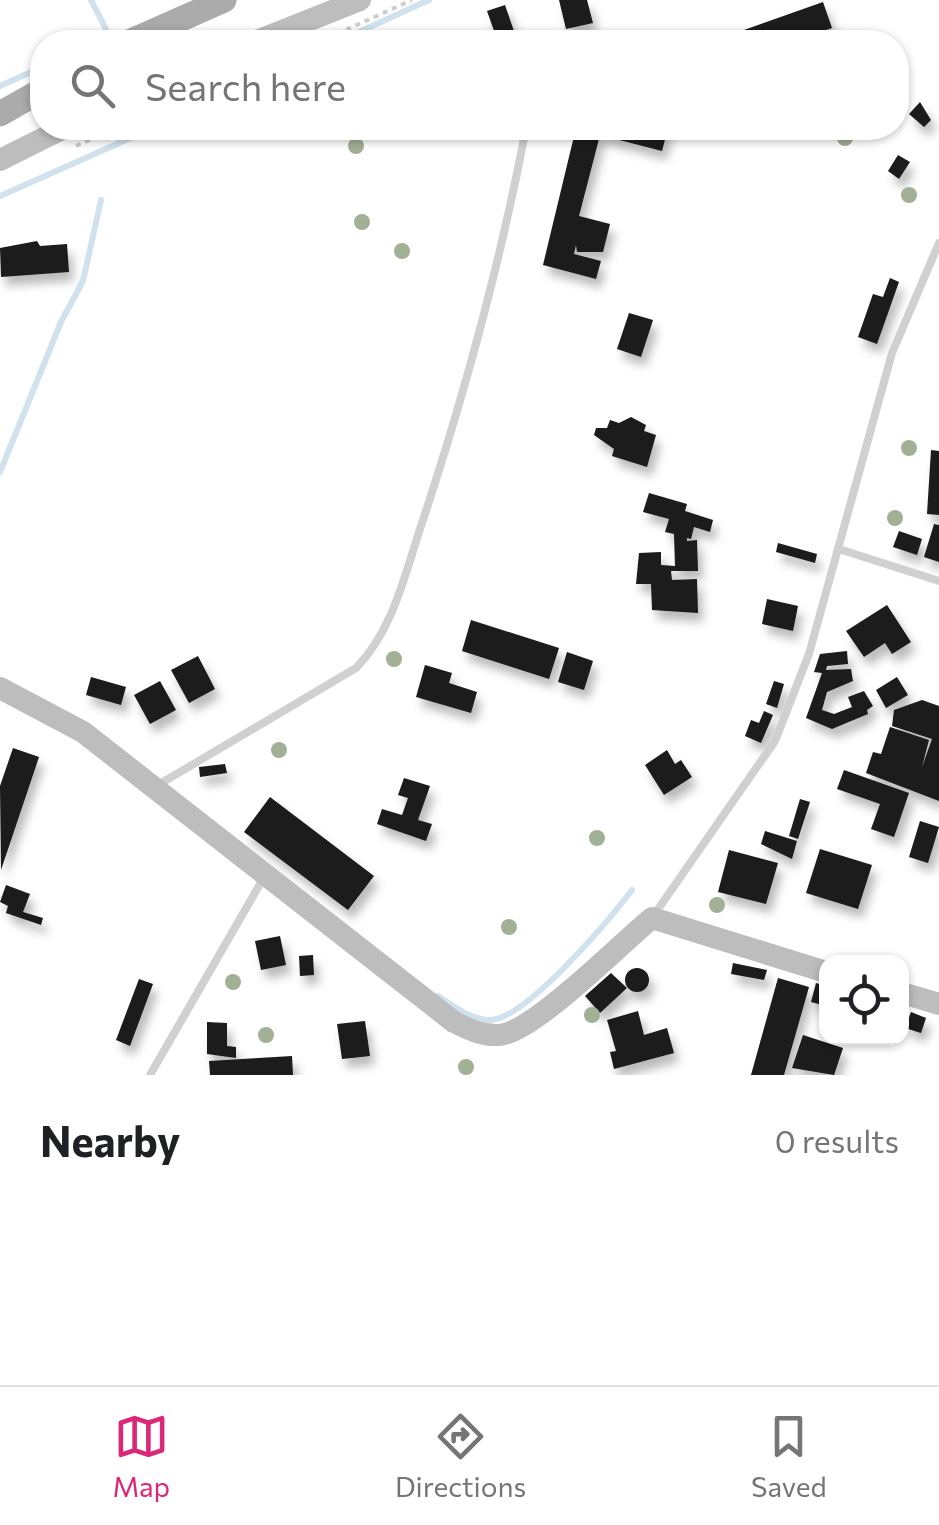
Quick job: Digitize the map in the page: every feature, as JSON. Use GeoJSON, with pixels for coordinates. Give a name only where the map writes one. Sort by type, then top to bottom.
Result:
{"type":"FeatureCollection","features":[{"type":"Feature","properties":{"kind":"main road"},"geometry":{"type":"LineString","coordinates":[[151,30],[224,0]]}},
{"type":"Feature","properties":{"kind":"main road"},"geometry":{"type":"LineString","coordinates":[[0,114],[30,97]]}},
{"type":"Feature","properties":{"kind":"street"},"geometry":{"type":"LineString","coordinates":[[160,25],[198,0]]}},
{"type":"Feature","properties":{"kind":"street"},"geometry":{"type":"LineString","coordinates":[[284,30],[360,0]]}},
{"type":"Feature","properties":{"kind":"street"},"geometry":{"type":"LineString","coordinates":[[0,160],[40,140]]}},
{"type":"Feature","properties":{"kind":"street"},"geometry":{"type":"LineString","coordinates":[[0,688],[83,732],[264,878],[454,1022],[475,1032],[501,1035],[527,1026],[652,918],[819,970]]}},
{"type":"Feature","properties":{"kind":"street"},"geometry":{"type":"LineString","coordinates":[[909,995],[939,1004]]}},
{"type":"Feature","properties":{"kind":"lane"},"geometry":{"type":"LineString","coordinates":[[152,788],[356,668],[375,649],[394,606],[453,427],[500,260],[524,140]]}},
{"type":"Feature","properties":{"kind":"lane"},"geometry":{"type":"LineString","coordinates":[[652,918],[776,742],[809,654],[892,353],[939,242]]}},
{"type":"Feature","properties":{"kind":"lane"},"geometry":{"type":"LineString","coordinates":[[839,549],[939,581]]}},
{"type":"Feature","properties":{"kind":"lane"},"geometry":{"type":"LineString","coordinates":[[150,1075],[264,878]]}},
{"type":"Feature","properties":{"kind":"building"},"geometry":{"type":"Polygon","coordinates":[[[559,0],[587,0],[593,23],[566,29],[559,0]]]}},
{"type":"Feature","properties":{"kind":"building"},"geometry":{"type":"Polygon","coordinates":[[[823,2],[832,28],[826,30],[744,30],[823,2]]]}},
{"type":"Feature","properties":{"kind":"building"},"geometry":{"type":"Polygon","coordinates":[[[505,5],[514,30],[494,30],[487,11],[505,5]]]}},
{"type":"Feature","properties":{"kind":"building"},"geometry":{"type":"Polygon","coordinates":[[[920,102],[931,120],[924,127],[909,114],[920,102]]]}},
{"type":"Feature","properties":{"kind":"building"},"geometry":{"type":"Polygon","coordinates":[[[573,140],[599,140],[579,216],[610,224],[603,252],[577,252],[576,245],[574,254],[601,261],[596,279],[543,265],[573,140]]]}},
{"type":"Feature","properties":{"kind":"building"},"geometry":{"type":"Polygon","coordinates":[[[619,140],[665,140],[662,151],[619,140]]]}},
{"type":"Feature","properties":{"kind":"building"},"geometry":{"type":"Polygon","coordinates":[[[898,155],[910,162],[899,179],[888,171],[898,155]]]}},
{"type":"Feature","properties":{"kind":"building"},"geometry":{"type":"Polygon","coordinates":[[[37,241],[40,246],[67,244],[69,272],[1,277],[0,248],[37,241]]]}},
{"type":"Feature","properties":{"kind":"building"},"geometry":{"type":"Polygon","coordinates":[[[890,278],[899,282],[877,344],[858,337],[873,294],[883,297],[890,278]]]}},
{"type":"Feature","properties":{"kind":"building"},"geometry":{"type":"Polygon","coordinates":[[[629,313],[653,320],[641,357],[617,349],[629,313]]]}},
{"type":"Feature","properties":{"kind":"building"},"geometry":{"type":"Polygon","coordinates":[[[631,417],[646,425],[644,431],[656,435],[647,467],[612,456],[614,449],[594,435],[596,428],[607,428],[610,420],[619,423],[631,417]]]}},
{"type":"Feature","properties":{"kind":"building"},"geometry":{"type":"Polygon","coordinates":[[[931,450],[939,451],[939,515],[927,514],[931,450]]]}},
{"type":"Feature","properties":{"kind":"building"},"geometry":{"type":"Polygon","coordinates":[[[649,493],[687,504],[685,511],[713,520],[710,532],[694,527],[691,539],[687,538],[687,541],[697,540],[698,571],[671,571],[672,580],[697,579],[698,613],[652,610],[651,584],[636,584],[639,553],[661,552],[661,565],[675,566],[674,534],[665,532],[669,519],[643,512],[649,493]]]}},
{"type":"Feature","properties":{"kind":"building"},"geometry":{"type":"Polygon","coordinates":[[[934,524],[939,525],[939,562],[924,557],[934,524]]]}},
{"type":"Feature","properties":{"kind":"building"},"geometry":{"type":"Polygon","coordinates":[[[899,531],[922,539],[917,555],[893,547],[899,531]]]}},
{"type":"Feature","properties":{"kind":"building"},"geometry":{"type":"Polygon","coordinates":[[[778,543],[817,554],[815,563],[776,552],[778,543]]]}},
{"type":"Feature","properties":{"kind":"building"},"geometry":{"type":"Polygon","coordinates":[[[767,599],[798,606],[793,631],[762,624],[767,599]]]}},
{"type":"Feature","properties":{"kind":"building"},"geometry":{"type":"Polygon","coordinates":[[[887,605],[911,642],[892,654],[885,643],[864,657],[846,631],[887,605]]]}},
{"type":"Feature","properties":{"kind":"building"},"geometry":{"type":"Polygon","coordinates":[[[471,620],[559,648],[549,679],[462,651],[471,620]]]}},
{"type":"Feature","properties":{"kind":"building"},"geometry":{"type":"Polygon","coordinates":[[[847,651],[848,664],[827,666],[826,670],[851,669],[853,681],[827,692],[822,710],[834,714],[852,707],[848,697],[864,691],[873,706],[868,714],[832,729],[806,718],[822,673],[814,672],[820,654],[847,651]]]}},
{"type":"Feature","properties":{"kind":"building"},"geometry":{"type":"Polygon","coordinates":[[[567,652],[593,661],[584,690],[558,682],[567,652]]]}},
{"type":"Feature","properties":{"kind":"building"},"geometry":{"type":"Polygon","coordinates":[[[198,656],[215,689],[189,703],[171,670],[198,656]]]}},
{"type":"Feature","properties":{"kind":"building"},"geometry":{"type":"Polygon","coordinates":[[[425,665],[452,673],[449,683],[477,692],[471,713],[416,697],[425,665]]]}},
{"type":"Feature","properties":{"kind":"building"},"geometry":{"type":"Polygon","coordinates":[[[91,677],[126,687],[121,705],[86,695],[91,677]]]}},
{"type":"Feature","properties":{"kind":"building"},"geometry":{"type":"Polygon","coordinates":[[[897,677],[908,695],[886,708],[876,690],[897,677]]]}},
{"type":"Feature","properties":{"kind":"building"},"geometry":{"type":"Polygon","coordinates":[[[160,681],[176,710],[150,724],[134,695],[160,681]]]}},
{"type":"Feature","properties":{"kind":"building"},"geometry":{"type":"Polygon","coordinates":[[[774,681],[784,684],[777,708],[766,704],[774,681]]]}},
{"type":"Feature","properties":{"kind":"building"},"geometry":{"type":"Polygon","coordinates":[[[922,700],[939,706],[939,801],[866,773],[873,752],[881,754],[890,727],[929,740],[922,767],[932,739],[892,726],[894,710],[922,700]]]}},
{"type":"Feature","properties":{"kind":"building"},"geometry":{"type":"Polygon","coordinates":[[[764,711],[773,715],[761,743],[745,736],[751,720],[759,723],[764,711]]]}},
{"type":"Feature","properties":{"kind":"building"},"geometry":{"type":"Polygon","coordinates":[[[13,748],[39,757],[1,870],[0,786],[13,748]]]}},
{"type":"Feature","properties":{"kind":"building"},"geometry":{"type":"Polygon","coordinates":[[[667,750],[675,764],[681,760],[692,777],[664,795],[645,765],[667,750]]]}},
{"type":"Feature","properties":{"kind":"building"},"geometry":{"type":"Polygon","coordinates":[[[225,764],[227,773],[200,777],[199,767],[225,764]]]}},
{"type":"Feature","properties":{"kind":"building"},"geometry":{"type":"Polygon","coordinates":[[[844,770],[909,793],[894,837],[871,829],[880,804],[837,789],[844,770]]]}},
{"type":"Feature","properties":{"kind":"building"},"geometry":{"type":"Polygon","coordinates":[[[404,778],[430,786],[418,820],[432,824],[426,841],[377,824],[382,809],[402,815],[408,798],[398,795],[404,778]]]}},
{"type":"Feature","properties":{"kind":"building"},"geometry":{"type":"Polygon","coordinates":[[[270,797],[374,876],[348,910],[244,832],[270,797]]]}},
{"type":"Feature","properties":{"kind":"building"},"geometry":{"type":"Polygon","coordinates":[[[800,799],[810,802],[798,839],[789,836],[800,799]]]}},
{"type":"Feature","properties":{"kind":"building"},"geometry":{"type":"Polygon","coordinates":[[[920,821],[939,827],[928,863],[909,857],[920,821]]]}},
{"type":"Feature","properties":{"kind":"building"},"geometry":{"type":"Polygon","coordinates":[[[765,831],[797,841],[792,859],[761,844],[765,831]]]}},
{"type":"Feature","properties":{"kind":"building"},"geometry":{"type":"Polygon","coordinates":[[[820,849],[872,865],[858,909],[806,893],[820,849]]]}},
{"type":"Feature","properties":{"kind":"building"},"geometry":{"type":"Polygon","coordinates":[[[729,850],[778,863],[766,904],[718,892],[729,850]]]}},
{"type":"Feature","properties":{"kind":"building"},"geometry":{"type":"Polygon","coordinates":[[[6,885],[30,894],[23,912],[43,918],[41,925],[6,913],[8,906],[0,902],[6,885]]]}},
{"type":"Feature","properties":{"kind":"building"},"geometry":{"type":"Polygon","coordinates":[[[280,936],[286,965],[261,970],[255,941],[280,936]]]}},
{"type":"Feature","properties":{"kind":"building"},"geometry":{"type":"Polygon","coordinates":[[[313,955],[314,975],[300,976],[299,956],[313,955]]]}},
{"type":"Feature","properties":{"kind":"building"},"geometry":{"type":"Polygon","coordinates":[[[733,963],[767,970],[764,980],[731,974],[733,963]]]}},
{"type":"Feature","properties":{"kind":"building"},"geometry":{"type":"Polygon","coordinates":[[[637,968],[646,971],[646,989],[637,992],[628,989],[625,980],[628,971],[637,968]]]}},
{"type":"Feature","properties":{"kind":"building"},"geometry":{"type":"Polygon","coordinates":[[[611,973],[627,988],[600,1013],[585,996],[611,973]]]}},
{"type":"Feature","properties":{"kind":"building"},"geometry":{"type":"Polygon","coordinates":[[[778,978],[809,987],[784,1075],[751,1075],[778,978]]]}},
{"type":"Feature","properties":{"kind":"building"},"geometry":{"type":"Polygon","coordinates":[[[139,979],[153,984],[130,1046],[116,1040],[139,979]]]}},
{"type":"Feature","properties":{"kind":"building"},"geometry":{"type":"Polygon","coordinates":[[[816,983],[819,984],[819,1004],[811,1002],[816,983]]]}},
{"type":"Feature","properties":{"kind":"building"},"geometry":{"type":"Polygon","coordinates":[[[638,1011],[644,1035],[667,1028],[674,1053],[614,1069],[610,1052],[616,1051],[607,1020],[638,1011]]]}},
{"type":"Feature","properties":{"kind":"building"},"geometry":{"type":"Polygon","coordinates":[[[911,1012],[926,1018],[921,1033],[909,1029],[911,1012]]]}},
{"type":"Feature","properties":{"kind":"building"},"geometry":{"type":"Polygon","coordinates":[[[365,1021],[370,1056],[342,1059],[337,1024],[365,1021]]]}},
{"type":"Feature","properties":{"kind":"building"},"geometry":{"type":"Polygon","coordinates":[[[207,1022],[227,1023],[227,1046],[236,1047],[236,1058],[207,1054],[207,1022]]]}},
{"type":"Feature","properties":{"kind":"building"},"geometry":{"type":"Polygon","coordinates":[[[803,1035],[819,1040],[819,1045],[843,1048],[834,1075],[792,1068],[803,1035]]]}},
{"type":"Feature","properties":{"kind":"building"},"geometry":{"type":"Polygon","coordinates":[[[292,1056],[293,1075],[210,1075],[209,1061],[292,1056]]]}},
{"type":"Feature","properties":{"kind":"waterway"},"geometry":{"type":"LineString","coordinates":[[91,0],[106,30]]}},
{"type":"Feature","properties":{"kind":"waterway"},"geometry":{"type":"LineString","coordinates":[[363,30],[429,0]]}},
{"type":"Feature","properties":{"kind":"waterway"},"geometry":{"type":"LineString","coordinates":[[0,86],[30,72]]}},
{"type":"Feature","properties":{"kind":"waterway"},"geometry":{"type":"LineString","coordinates":[[0,196],[126,140]]}},
{"type":"Feature","properties":{"kind":"waterway"},"geometry":{"type":"LineString","coordinates":[[0,472],[61,322],[83,281],[101,200]]}},
{"type":"Feature","properties":{"kind":"waterway"},"geometry":{"type":"LineString","coordinates":[[438,996],[474,1017],[488,1020],[503,1016],[522,1005],[565,967],[632,890]]}}]}
